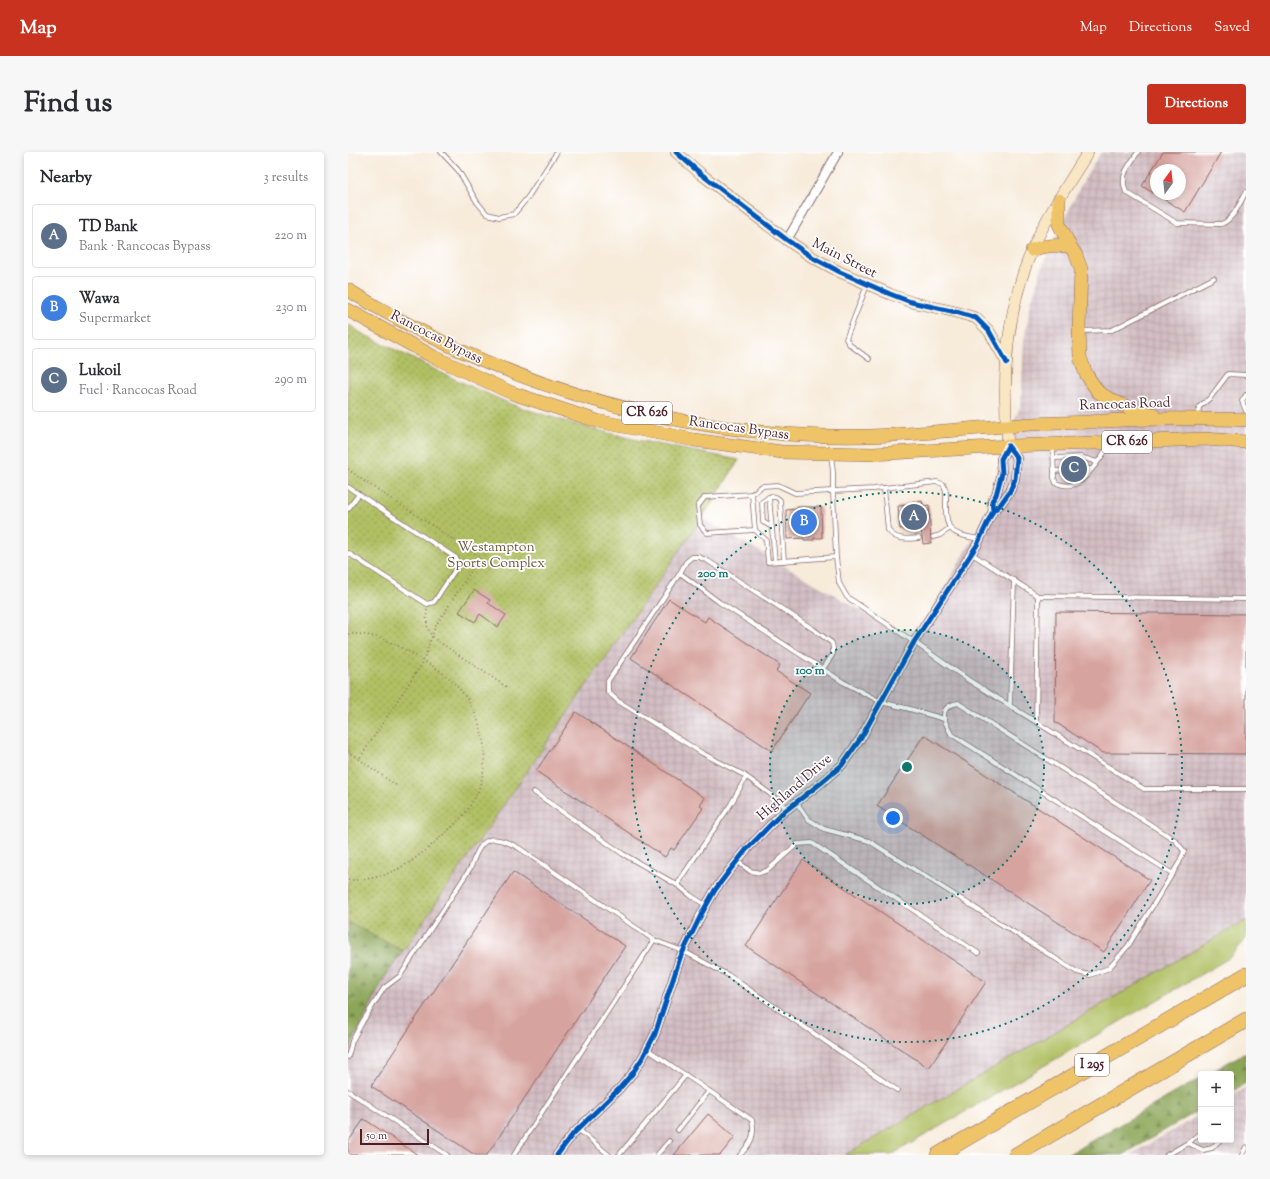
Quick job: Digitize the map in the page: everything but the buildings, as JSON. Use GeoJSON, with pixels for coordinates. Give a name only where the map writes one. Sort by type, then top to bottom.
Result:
{"type":"FeatureCollection","features":[{"type":"Feature","properties":{"kind":"highway","name":"I 295"},"geometry":{"type":"LineString","coordinates":[[938,1155],[1246,975]]}},
{"type":"Feature","properties":{"kind":"highway"},"geometry":{"type":"LineString","coordinates":[[1016,1155],[1246,1020]]}},
{"type":"Feature","properties":{"kind":"main road"},"geometry":{"type":"LineString","coordinates":[[1059,200],[1059,224],[1076,255],[1081,269],[1080,357],[1086,374],[1098,392],[1116,402],[1135,410],[1173,418]]}},
{"type":"Feature","properties":{"kind":"main road"},"geometry":{"type":"LineString","coordinates":[[1032,250],[1043,246],[1070,246]]}},
{"type":"Feature","properties":{"kind":"main road","name":"Rancocas Bypass"},"geometry":{"type":"LineString","coordinates":[[348,290],[430,336],[494,365],[574,394],[661,416],[719,427],[833,436],[890,435],[1006,426]]}},
{"type":"Feature","properties":{"kind":"main road","name":"Rancocas Bypass"},"geometry":{"type":"LineString","coordinates":[[348,310],[432,356],[512,393],[597,421],[709,442],[782,452],[874,454],[1008,446]]}},
{"type":"Feature","properties":{"kind":"main road","name":"Rancocas Road"},"geometry":{"type":"LineString","coordinates":[[1006,426],[1173,418],[1246,420]]}},
{"type":"Feature","properties":{"kind":"main road","name":"CR 626"},"geometry":{"type":"LineString","coordinates":[[1008,446],[1205,439],[1246,442]]}},
{"type":"Feature","properties":{"kind":"street","name":"Main Street"},"geometry":{"type":"LineString","coordinates":[[676,152],[701,174],[787,240],[826,265],[868,285],[911,302],[976,318],[989,331],[1007,363]]}},
{"type":"Feature","properties":{"kind":"street"},"geometry":{"type":"LineString","coordinates":[[787,240],[838,152]]}},
{"type":"Feature","properties":{"kind":"street"},"geometry":{"type":"LineString","coordinates":[[1008,446],[1005,387],[1013,308],[1027,261],[1040,232],[1088,152]]}},
{"type":"Feature","properties":{"kind":"street","name":"Highland Drive"},"geometry":{"type":"LineString","coordinates":[[556,1155],[578,1129],[620,1090],[632,1074],[647,1049],[655,1034],[683,951],[715,890],[737,861],[763,832],[796,802],[821,783],[842,764],[861,738],[914,642],[972,554],[993,511],[1000,505],[1010,491],[1015,479],[1017,458],[1008,446],[1001,459],[1002,473],[996,495],[992,501],[993,511]]}},
{"type":"Feature","properties":{"kind":"lane"},"geometry":{"type":"LineString","coordinates":[[441,152],[458,170],[477,202],[487,214],[499,217],[514,214],[528,197],[557,152]]}},
{"type":"Feature","properties":{"kind":"lane"},"geometry":{"type":"LineString","coordinates":[[1138,152],[1124,175],[1124,187],[1126,192],[1177,223],[1221,224],[1226,222],[1246,192]]}},
{"type":"Feature","properties":{"kind":"lane"},"geometry":{"type":"LineString","coordinates":[[1080,331],[1112,330],[1214,278]]}},
{"type":"Feature","properties":{"kind":"lane"},"geometry":{"type":"LineString","coordinates":[[868,285],[846,339],[850,345],[869,359]]}},
{"type":"Feature","properties":{"kind":"lane"},"geometry":{"type":"LineString","coordinates":[[1198,419],[1199,407],[1210,398],[1228,374],[1246,375]]}},
{"type":"Feature","properties":{"kind":"lane"},"geometry":{"type":"LineString","coordinates":[[1246,395],[1242,401],[1246,411]]}},
{"type":"Feature","properties":{"kind":"lane"},"geometry":{"type":"LineString","coordinates":[[1053,444],[1054,478],[1056,483],[1062,485],[1075,484],[1084,479],[1106,451],[1109,443]]}},
{"type":"Feature","properties":{"kind":"lane"},"geometry":{"type":"LineString","coordinates":[[830,453],[833,472],[836,557],[839,583],[846,596],[970,681],[1144,789],[1246,789]]}},
{"type":"Feature","properties":{"kind":"lane"},"geometry":{"type":"LineString","coordinates":[[1054,458],[1080,457],[1097,462]]}},
{"type":"Feature","properties":{"kind":"lane"},"geometry":{"type":"LineString","coordinates":[[1081,470],[1092,469]]}},
{"type":"Feature","properties":{"kind":"lane"},"geometry":{"type":"LineString","coordinates":[[1054,471],[1068,470]]}},
{"type":"Feature","properties":{"kind":"lane"},"geometry":{"type":"LineString","coordinates":[[755,530],[707,533],[700,525],[698,506],[705,497],[752,494],[762,486],[778,486],[795,493],[884,488],[937,482],[943,484],[947,491],[947,524],[952,531],[964,536],[980,539]]}},
{"type":"Feature","properties":{"kind":"lane"},"geometry":{"type":"LineString","coordinates":[[348,487],[456,558],[457,567],[434,602],[427,604],[348,553]]}},
{"type":"Feature","properties":{"kind":"lane"},"geometry":{"type":"LineString","coordinates":[[884,488],[888,530],[891,534],[900,539],[919,538]]}},
{"type":"Feature","properties":{"kind":"lane"},"geometry":{"type":"LineString","coordinates":[[348,509],[359,494]]}},
{"type":"Feature","properties":{"kind":"lane"},"geometry":{"type":"LineString","coordinates":[[752,494],[755,530],[766,540],[768,562],[836,557]]}},
{"type":"Feature","properties":{"kind":"lane"},"geometry":{"type":"LineString","coordinates":[[736,495],[736,501]]}},
{"type":"Feature","properties":{"kind":"lane"},"geometry":{"type":"LineString","coordinates":[[718,496],[718,502]]}},
{"type":"Feature","properties":{"kind":"lane"},"geometry":{"type":"LineString","coordinates":[[772,527],[764,522],[762,502],[769,497],[776,496],[780,500],[784,561]]}},
{"type":"Feature","properties":{"kind":"lane"},"geometry":{"type":"LineString","coordinates":[[769,497],[775,561]]}},
{"type":"Feature","properties":{"kind":"lane"},"geometry":{"type":"LineString","coordinates":[[738,524],[738,531]]}},
{"type":"Feature","properties":{"kind":"lane"},"geometry":{"type":"LineString","coordinates":[[720,526],[720,532]]}},
{"type":"Feature","properties":{"kind":"lane"},"geometry":{"type":"LineString","coordinates":[[933,537],[940,535],[950,528]]}},
{"type":"Feature","properties":{"kind":"lane"},"geometry":{"type":"LineString","coordinates":[[972,554],[1038,596],[1246,599]]}},
{"type":"Feature","properties":{"kind":"lane"},"geometry":{"type":"LineString","coordinates":[[788,809],[770,793],[746,777],[702,753],[618,701],[608,692],[608,681],[686,562],[692,557],[699,557],[708,561],[832,643],[833,654],[823,669]]}},
{"type":"Feature","properties":{"kind":"lane"},"geometry":{"type":"LineString","coordinates":[[680,573],[719,602],[757,625],[791,649],[843,682],[881,702],[944,719]]}},
{"type":"Feature","properties":{"kind":"lane"},"geometry":{"type":"LineString","coordinates":[[1010,705],[1014,580]]}},
{"type":"Feature","properties":{"kind":"lane"},"geometry":{"type":"LineString","coordinates":[[1036,721],[1038,596]]}},
{"type":"Feature","properties":{"kind":"lane"},"geometry":{"type":"LineString","coordinates":[[796,802],[808,819],[824,829],[869,841],[1077,972],[1090,975],[1109,968],[1128,946],[1180,863],[1184,851],[1175,840],[958,703],[951,704],[946,709],[944,719],[951,734],[1173,874]]}},
{"type":"Feature","properties":{"kind":"lane"},"geometry":{"type":"LineString","coordinates":[[679,886],[679,881],[686,868],[731,804],[746,777]]}},
{"type":"Feature","properties":{"kind":"lane"},"geometry":{"type":"LineString","coordinates":[[534,792],[624,854],[679,886],[706,906]]}},
{"type":"Feature","properties":{"kind":"lane"},"geometry":{"type":"LineString","coordinates":[[348,1057],[352,1041],[384,988],[400,976],[471,867],[476,853],[482,843],[492,839],[502,840],[519,848],[654,940],[683,951],[728,975],[896,1090]]}},
{"type":"Feature","properties":{"kind":"lane"},"geometry":{"type":"LineString","coordinates":[[737,861],[750,871],[764,872],[797,844],[812,843],[978,953]]}},
{"type":"Feature","properties":{"kind":"lane"},"geometry":{"type":"LineString","coordinates":[[514,1155],[654,940]]}},
{"type":"Feature","properties":{"kind":"lane"},"geometry":{"type":"LineString","coordinates":[[647,1049],[752,1120],[754,1126],[751,1143],[740,1155]]}},
{"type":"Feature","properties":{"kind":"lane"},"geometry":{"type":"LineString","coordinates":[[619,1155],[686,1075]]}},
{"type":"Feature","properties":{"kind":"lane"},"geometry":{"type":"LineString","coordinates":[[348,1091],[447,1155]]}},
{"type":"Feature","properties":{"kind":"lane"},"geometry":{"type":"LineString","coordinates":[[678,1130],[709,1091]]}},
{"type":"Feature","properties":{"kind":"lane"},"geometry":{"type":"LineString","coordinates":[[578,1129],[609,1155]]}},
{"type":"Feature","properties":{"kind":"lane"},"geometry":{"type":"LineString","coordinates":[[1166,1155],[1188,1143],[1198,1135]]}},
{"type":"Feature","properties":{"kind":"lane"},"geometry":{"type":"LineString","coordinates":[[657,1155],[669,1141]]}},
{"type":"Feature","properties":{"kind":"lane"},"geometry":{"type":"LineString","coordinates":[[1188,1143],[1204,1150],[1212,1148],[1217,1143]]}},
{"type":"Feature","properties":{"kind":"lane"},"geometry":{"type":"LineString","coordinates":[[1242,1155],[1246,1147]]}},
{"type":"Feature","properties":{"kind":"path"},"geometry":{"type":"LineString","coordinates":[[427,604],[427,628],[432,636],[508,688]]}},
{"type":"Feature","properties":{"kind":"path"},"geometry":{"type":"LineString","coordinates":[[348,634],[366,634],[396,644],[455,683],[469,702],[479,720],[483,736],[484,757],[482,780],[471,805],[460,819],[424,852],[411,862],[388,874],[371,878],[348,880]]}},
{"type":"Feature","properties":{"kind":"path"},"geometry":{"type":"LineString","coordinates":[[358,759],[397,786]]}},
{"type":"Feature","properties":{"kind":"shaded area"},"geometry":{"type":"Polygon","coordinates":[[[1101,152],[1246,152],[1246,920],[845,1155],[348,1155],[348,1052],[383,980],[702,518],[914,641],[1004,485],[1007,466],[1004,446],[1021,404],[1024,341],[1031,302],[1044,261],[1081,185],[1101,152]]]}},
{"type":"Feature","properties":{"kind":"shaded area"},"geometry":{"type":"Polygon","coordinates":[[[1246,1087],[1246,1155],[1130,1155],[1198,1116],[1198,1143],[1234,1143],[1234,1094],[1246,1087]]]}},
{"type":"Feature","properties":{"kind":"green space","name":"Westampton Sports Complex"},"geometry":{"type":"Polygon","coordinates":[[[348,324],[361,333],[452,378],[513,405],[574,424],[637,440],[739,460],[702,518],[403,951],[348,922],[348,324]]]}},
{"type":"Feature","properties":{"kind":"green space"},"geometry":{"type":"Polygon","coordinates":[[[1246,920],[1246,939],[1229,958],[891,1155],[845,1155],[1246,920]]]}},
{"type":"Feature","properties":{"kind":"green space"},"geometry":{"type":"Polygon","coordinates":[[[348,922],[403,951],[383,980],[348,1052],[348,922]]]}},
{"type":"Feature","properties":{"kind":"green space"},"geometry":{"type":"Polygon","coordinates":[[[1246,1052],[1246,1083],[1234,1090],[1234,1071],[1213,1071],[1246,1052]]]}},
{"type":"Feature","properties":{"kind":"green space"},"geometry":{"type":"Polygon","coordinates":[[[1198,1080],[1198,1111],[1123,1155],[1067,1155],[1198,1080]]]}},
{"type":"Feature","properties":{"kind":"cycle path"},"geometry":{"type":"LineString","coordinates":[[676,152],[701,174],[787,240],[812,257],[840,272],[911,302],[976,318],[989,331],[1007,363]]}},
{"type":"Feature","properties":{"kind":"cycle path"},"geometry":{"type":"LineString","coordinates":[[557,1155],[573,1134],[619,1089],[632,1074],[643,1057],[655,1034],[680,958],[715,890],[746,850],[781,814],[842,765],[861,738],[914,642],[977,545],[993,511],[1000,505],[1010,491],[1015,479],[1017,458],[1008,446],[1001,459],[1002,473],[996,495],[992,501],[993,511]]}},
{"type":"Feature","properties":{"kind":"place","name":"Lukoil"},"geometry":{"type":"Point","coordinates":[1074,469]}},
{"type":"Feature","properties":{"kind":"place","name":"TD Bank"},"geometry":{"type":"Point","coordinates":[914,517]}},
{"type":"Feature","properties":{"kind":"place","name":"Wawa"},"geometry":{"type":"Point","coordinates":[804,522]}}]}
